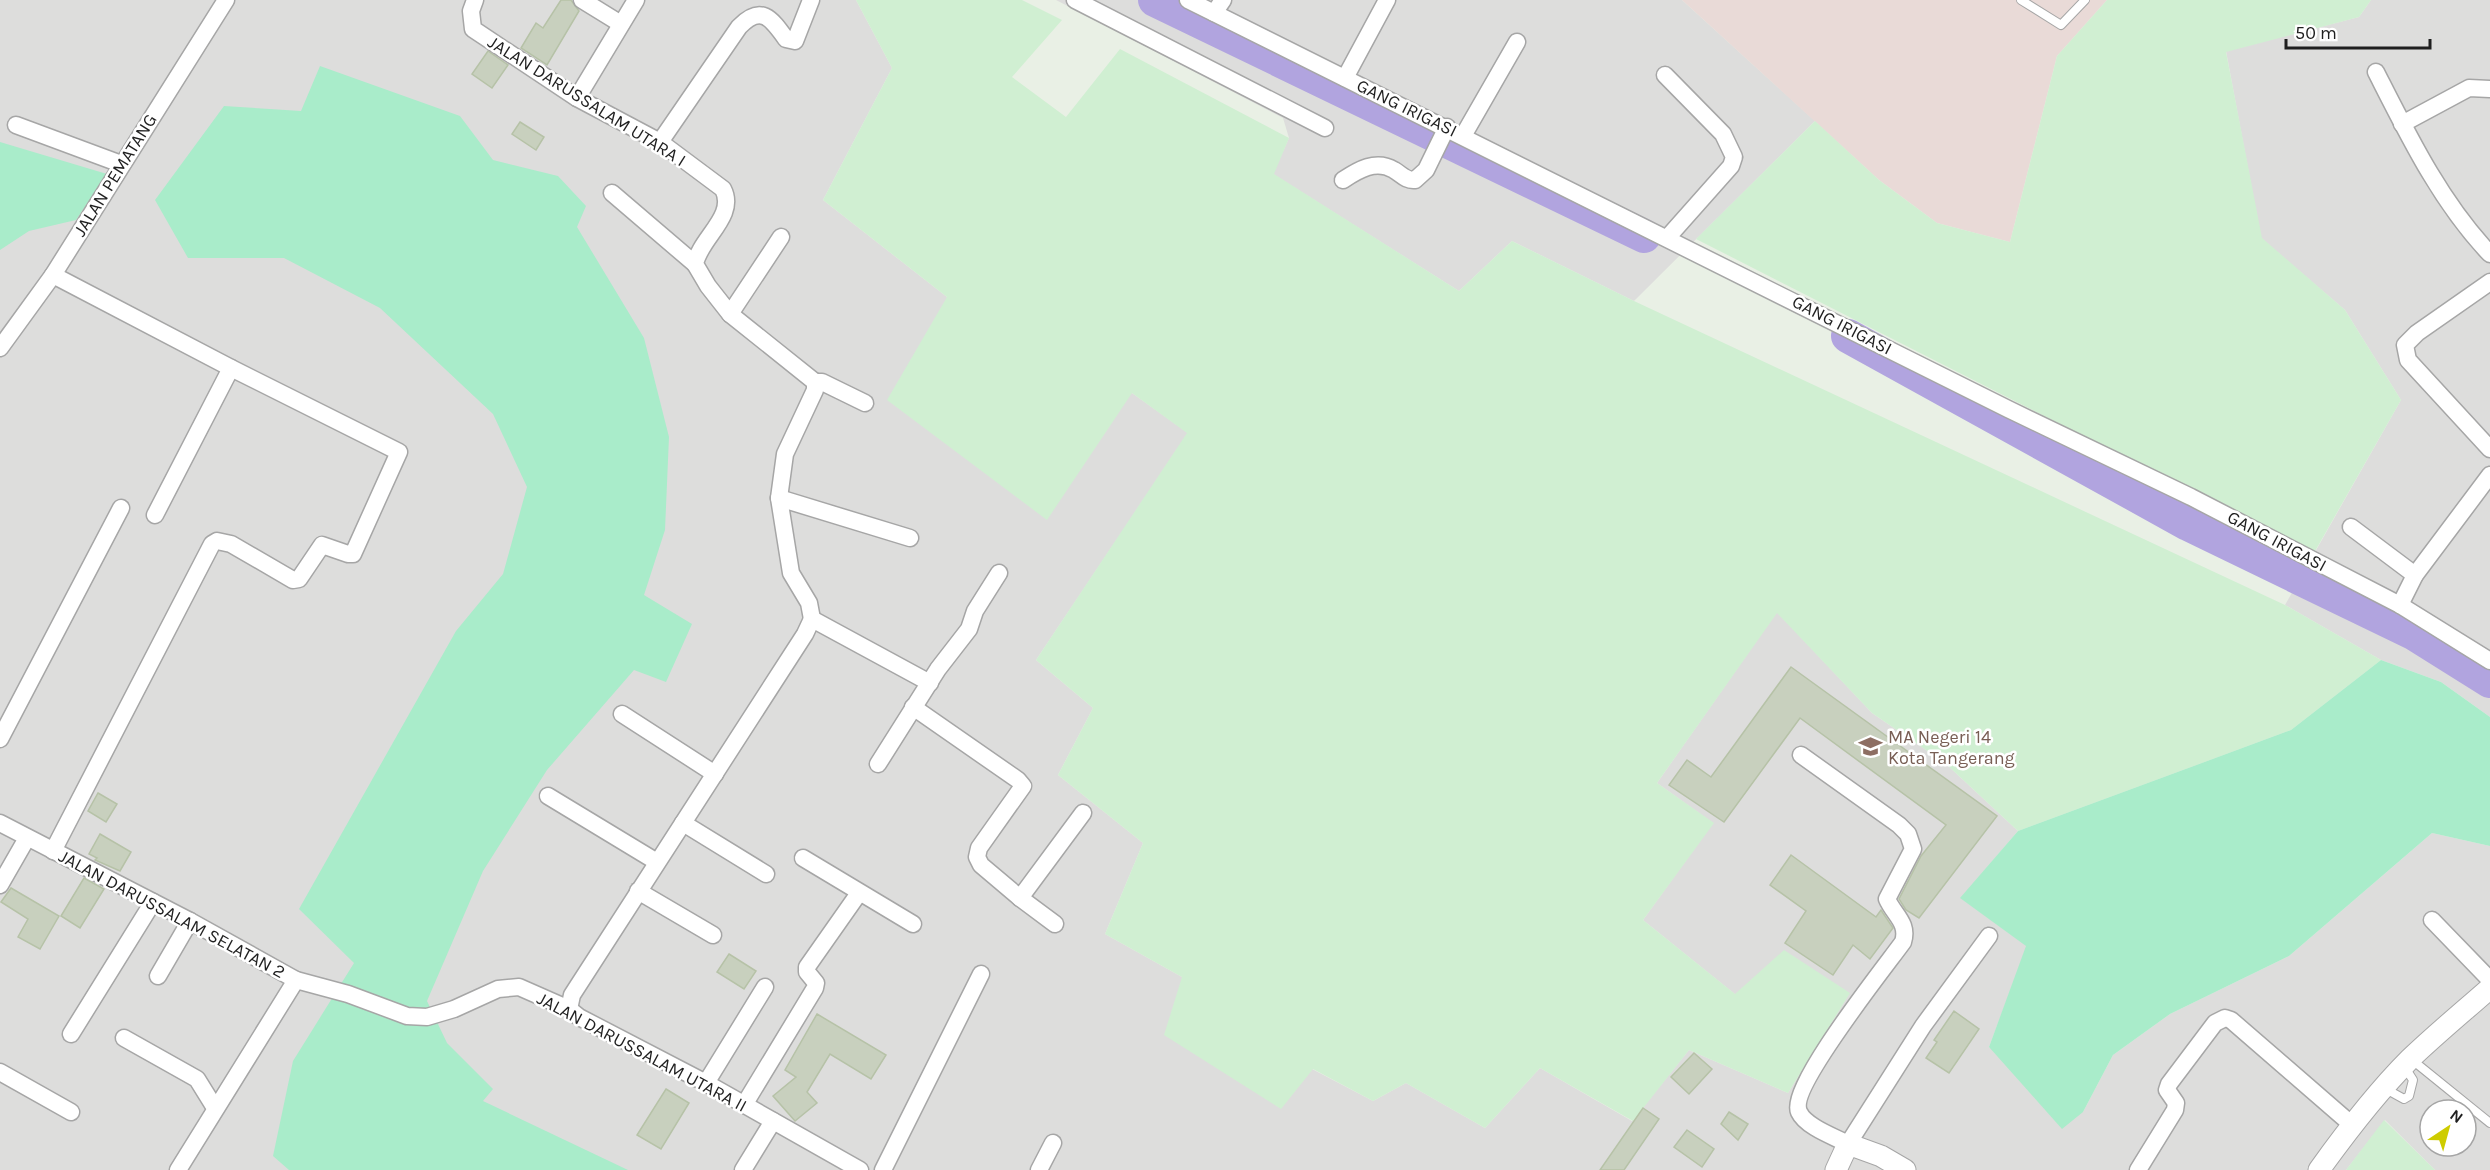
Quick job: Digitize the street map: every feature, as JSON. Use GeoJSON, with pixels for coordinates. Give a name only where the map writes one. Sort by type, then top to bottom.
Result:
{"type":"FeatureCollection","features":[{"type":"Feature","properties":{"kind":"street","name":"JALAN PEMATANG"},"geometry":{"type":"LineString","coordinates":[[0,348],[53,275],[226,0]]}},
{"type":"Feature","properties":{"kind":"street","name":"JALAN DARUSSALAM UTARA I"},"geometry":{"type":"LineString","coordinates":[[475,0],[471,11],[473,29],[577,98],[660,142],[723,189],[728,199],[727,208],[697,254],[695,264]]}},
{"type":"Feature","properties":{"kind":"street"},"geometry":{"type":"LineString","coordinates":[[577,98],[636,0]]}},
{"type":"Feature","properties":{"kind":"street"},"geometry":{"type":"LineString","coordinates":[[660,142],[739,27],[749,16],[760,15],[773,20],[786,39],[795,41],[811,0]]}},
{"type":"Feature","properties":{"kind":"street"},"geometry":{"type":"LineString","coordinates":[[1075,0],[1325,128]]}},
{"type":"Feature","properties":{"kind":"street","name":"GANG IRIGASI"},"geometry":{"type":"LineString","coordinates":[[1188,0],[1218,6],[1345,78],[1445,130],[1463,136],[2008,409],[2191,496],[2400,605],[2490,661]]}},
{"type":"Feature","properties":{"kind":"street"},"geometry":{"type":"LineString","coordinates":[[1345,78],[1387,0]]}},
{"type":"Feature","properties":{"kind":"street"},"geometry":{"type":"LineString","coordinates":[[586,1],[621,24]]}},
{"type":"Feature","properties":{"kind":"street"},"geometry":{"type":"LineString","coordinates":[[1463,136],[1518,42]]}},
{"type":"Feature","properties":{"kind":"street"},"geometry":{"type":"LineString","coordinates":[[2376,72],[2424,163],[2474,238],[2490,254]]}},
{"type":"Feature","properties":{"kind":"street"},"geometry":{"type":"LineString","coordinates":[[1665,75],[1723,134],[1734,156],[1731,166],[1668,237]]}},
{"type":"Feature","properties":{"kind":"street"},"geometry":{"type":"LineString","coordinates":[[2402,124],[2469,88],[2490,89]]}},
{"type":"Feature","properties":{"kind":"street"},"geometry":{"type":"LineString","coordinates":[[16,125],[121,164]]}},
{"type":"Feature","properties":{"kind":"street"},"geometry":{"type":"LineString","coordinates":[[1343,180],[1365,168],[1385,165],[1404,178],[1415,180],[1426,170],[1445,130]]}},
{"type":"Feature","properties":{"kind":"street"},"geometry":{"type":"LineString","coordinates":[[612,193],[695,264],[708,286],[730,314],[815,382],[822,382],[865,403]]}},
{"type":"Feature","properties":{"kind":"street"},"geometry":{"type":"LineString","coordinates":[[730,314],[781,237]]}},
{"type":"Feature","properties":{"kind":"street"},"geometry":{"type":"LineString","coordinates":[[52,851],[212,544],[217,540],[231,544],[293,580],[298,579],[322,545],[348,555],[353,554],[399,452],[53,275]]}},
{"type":"Feature","properties":{"kind":"street"},"geometry":{"type":"LineString","coordinates":[[2490,282],[2417,333],[2405,345],[2404,352],[2408,360],[2490,449]]}},
{"type":"Feature","properties":{"kind":"street"},"geometry":{"type":"LineString","coordinates":[[155,514],[231,368]]}},
{"type":"Feature","properties":{"kind":"street"},"geometry":{"type":"LineString","coordinates":[[569,1009],[572,995],[812,619],[809,603],[791,573],[779,498],[785,454],[815,390],[815,382]]}},
{"type":"Feature","properties":{"kind":"street"},"geometry":{"type":"LineString","coordinates":[[2400,605],[2415,574],[2490,475]]}},
{"type":"Feature","properties":{"kind":"street"},"geometry":{"type":"LineString","coordinates":[[779,498],[910,538]]}},
{"type":"Feature","properties":{"kind":"street"},"geometry":{"type":"LineString","coordinates":[[0,738],[121,508]]}},
{"type":"Feature","properties":{"kind":"street"},"geometry":{"type":"LineString","coordinates":[[2351,527],[2415,574]]}},
{"type":"Feature","properties":{"kind":"street"},"geometry":{"type":"LineString","coordinates":[[878,764],[930,683],[969,628],[975,611],[999,573]]}},
{"type":"Feature","properties":{"kind":"street"},"geometry":{"type":"LineString","coordinates":[[812,619],[930,683]]}},
{"type":"Feature","properties":{"kind":"street"},"geometry":{"type":"LineString","coordinates":[[914,707],[1018,780],[1023,786],[976,857],[981,865],[1055,924]]}},
{"type":"Feature","properties":{"kind":"street"},"geometry":{"type":"LineString","coordinates":[[622,714],[715,774]]}},
{"type":"Feature","properties":{"kind":"street"},"geometry":{"type":"LineString","coordinates":[[1801,755],[1899,825],[1913,843],[1911,858],[1887,899],[1906,932],[1903,942],[1809,1072],[1798,1099],[1799,1112],[1808,1121],[1848,1144],[1881,1156],[1905,1170]]}},
{"type":"Feature","properties":{"kind":"street"},"geometry":{"type":"LineString","coordinates":[[548,796],[657,862]]}},
{"type":"Feature","properties":{"kind":"street"},"geometry":{"type":"LineString","coordinates":[[1020,898],[1083,813]]}},
{"type":"Feature","properties":{"kind":"street"},"geometry":{"type":"LineString","coordinates":[[683,823],[766,874]]}},
{"type":"Feature","properties":{"kind":"street","name":"JALAN DARUSSALAM SELATAN 2"},"geometry":{"type":"LineString","coordinates":[[0,824],[190,921],[297,980],[348,994]]}},
{"type":"Feature","properties":{"kind":"street"},"geometry":{"type":"LineString","coordinates":[[0,885],[27,838]]}},
{"type":"Feature","properties":{"kind":"street"},"geometry":{"type":"LineString","coordinates":[[803,858],[913,924]]}},
{"type":"Feature","properties":{"kind":"street"},"geometry":{"type":"LineString","coordinates":[[638,891],[714,935]]}},
{"type":"Feature","properties":{"kind":"street"},"geometry":{"type":"LineString","coordinates":[[744,1104],[815,988],[816,982],[807,972],[807,967],[859,892]]}},
{"type":"Feature","properties":{"kind":"street"},"geometry":{"type":"LineString","coordinates":[[71,1034],[153,902]]}},
{"type":"Feature","properties":{"kind":"street"},"geometry":{"type":"LineString","coordinates":[[2432,920],[2490,980]]}},
{"type":"Feature","properties":{"kind":"street"},"geometry":{"type":"LineString","coordinates":[[158,976],[190,921]]}},
{"type":"Feature","properties":{"kind":"street"},"geometry":{"type":"LineString","coordinates":[[1836,1170],[1848,1144],[1923,1026],[1989,936]]}},
{"type":"Feature","properties":{"kind":"street"},"geometry":{"type":"LineString","coordinates":[[883,1170],[981,974]]}},
{"type":"Feature","properties":{"kind":"street"},"geometry":{"type":"LineString","coordinates":[[178,1170],[297,980]]}},
{"type":"Feature","properties":{"kind":"street","name":"JALAN DARUSSALAM UTARA II"},"geometry":{"type":"LineString","coordinates":[[348,994],[407,1016],[428,1017],[453,1009],[498,989],[519,987],[569,1009],[579,1017],[706,1083],[860,1170]]}},
{"type":"Feature","properties":{"kind":"street"},"geometry":{"type":"LineString","coordinates":[[706,1083],[765,987]]}},
{"type":"Feature","properties":{"kind":"street"},"geometry":{"type":"LineString","coordinates":[[2327,1167],[2351,1124],[2383,1087],[2407,1062],[2490,988]]}},
{"type":"Feature","properties":{"kind":"street"},"geometry":{"type":"LineString","coordinates":[[2138,1170],[2175,1110],[2176,1103],[2167,1090],[2169,1084],[2215,1023],[2224,1018],[2231,1020],[2351,1124]]}},
{"type":"Feature","properties":{"kind":"street"},"geometry":{"type":"LineString","coordinates":[[124,1038],[197,1079],[215,1108]]}},
{"type":"Feature","properties":{"kind":"street"},"geometry":{"type":"LineString","coordinates":[[0,1072],[71,1112]]}},
{"type":"Feature","properties":{"kind":"street"},"geometry":{"type":"LineString","coordinates":[[742,1170],[773,1121]]}},
{"type":"Feature","properties":{"kind":"street"},"geometry":{"type":"LineString","coordinates":[[1039,1170],[1053,1143]]}},
{"type":"Feature","properties":{"kind":"lane"},"geometry":{"type":"LineString","coordinates":[[2022,0],[2061,26],[2085,0]]}},
{"type":"Feature","properties":{"kind":"lane"},"geometry":{"type":"LineString","coordinates":[[2407,1062],[2490,1123]]}},
{"type":"Feature","properties":{"kind":"shaded area"},"geometry":{"type":"Polygon","coordinates":[[[0,0],[856,0],[892,68],[823,200],[947,297],[1132,393],[1188,433],[1036,660],[1093,708],[1058,775],[1143,843],[1105,934],[1182,977],[1281,1108],[1312,1069],[1373,1101],[1406,1083],[1485,1128],[1540,1068],[1632,1121],[1689,1050],[1788,1093],[1849,994],[1736,995],[1643,920],[1713,823],[1657,783],[1777,612],[1872,713],[1945,763],[2018,831],[1961,898],[2027,946],[1989,1047],[2083,1112],[2113,1055],[2170,1014],[2289,956],[2432,833],[2490,846],[2490,1170],[2435,1170],[2423,1158],[2478,1158],[2478,1098],[2418,1098],[2418,1153],[2385,1120],[2346,1170],[0,1170],[0,0]]]}},
{"type":"Feature","properties":{"kind":"shaded area"},"geometry":{"type":"Polygon","coordinates":[[[1056,0],[1682,0],[1815,121],[1634,301],[1512,241],[1459,291],[1273,174],[1289,138],[1283,118],[1056,0]]]}},
{"type":"Feature","properties":{"kind":"shaded area"},"geometry":{"type":"Polygon","coordinates":[[[1682,0],[2107,0],[2057,56],[2010,242],[1937,223],[1879,180],[1682,0]]]}},
{"type":"Feature","properties":{"kind":"shaded area"},"geometry":{"type":"Polygon","coordinates":[[[2371,0],[2490,0],[2490,717],[2441,682],[2381,660],[2285,605],[2401,400],[2345,310],[2261,238],[2226,51],[2359,17],[2371,0]]]}},
{"type":"Feature","properties":{"kind":"green space"},"geometry":{"type":"Polygon","coordinates":[[[856,0],[1022,0],[1062,20],[1012,77],[1066,117],[1120,49],[1289,138],[1274,174],[1459,291],[1512,241],[1634,301],[2285,605],[2381,660],[2291,730],[2018,831],[1945,763],[1872,713],[1777,613],[1657,783],[1714,823],[1643,920],[1735,994],[1784,950],[1850,993],[1788,1093],[1689,1050],[1633,1121],[1540,1068],[1485,1128],[1406,1083],[1373,1101],[1313,1069],[1281,1109],[1164,1035],[1182,977],[1105,934],[1143,843],[1058,775],[1093,708],[1036,660],[1187,433],[1132,393],[1047,520],[887,400],[947,297],[823,200],[892,68],[856,0]]]}},
{"type":"Feature","properties":{"kind":"green space"},"geometry":{"type":"Polygon","coordinates":[[[2107,0],[2371,0],[2359,17],[2226,52],[2262,238],[2345,310],[2401,400],[2314,553],[1696,239],[1815,121],[1879,180],[1937,223],[2010,242],[2057,56],[2107,0]]]}},
{"type":"Feature","properties":{"kind":"green space"},"geometry":{"type":"Polygon","coordinates":[[[320,66],[460,116],[493,160],[558,176],[586,206],[577,227],[644,338],[669,437],[665,530],[644,595],[692,624],[666,682],[634,670],[547,770],[483,871],[427,1001],[447,1043],[493,1089],[483,1101],[628,1170],[289,1170],[273,1156],[293,1061],[354,963],[299,909],[456,631],[503,574],[527,487],[493,414],[380,308],[284,258],[188,258],[155,200],[224,106],[301,111],[320,66]]]}},
{"type":"Feature","properties":{"kind":"green space"},"geometry":{"type":"Polygon","coordinates":[[[0,142],[107,174],[76,220],[29,231],[0,250],[0,142]]]}},
{"type":"Feature","properties":{"kind":"green space"},"geometry":{"type":"Polygon","coordinates":[[[2381,660],[2441,682],[2490,717],[2490,846],[2432,833],[2289,956],[2170,1014],[2113,1055],[2083,1112],[2062,1129],[1989,1047],[2026,946],[1960,898],[2018,831],[2291,730],[2381,660]]]}},
{"type":"Feature","properties":{"kind":"green space"},"geometry":{"type":"Polygon","coordinates":[[[2384,1120],[2418,1153],[2418,1158],[2423,1158],[2435,1170],[2346,1170],[2384,1120]]]}},
{"type":"Feature","properties":{"kind":"building"},"geometry":{"type":"Polygon","coordinates":[[[561,0],[571,0],[579,11],[547,65],[521,48],[536,23],[543,28],[561,0]]]}},
{"type":"Feature","properties":{"kind":"building"},"geometry":{"type":"Polygon","coordinates":[[[488,51],[508,65],[492,88],[472,74],[488,51]]]}},
{"type":"Feature","properties":{"kind":"building"},"geometry":{"type":"Polygon","coordinates":[[[520,122],[544,137],[536,150],[512,134],[520,122]]]}},
{"type":"Feature","properties":{"kind":"building","name":"MA Negeri 14 Kota Tangerang"},"geometry":{"type":"Polygon","coordinates":[[[1791,667],[1997,816],[1919,918],[1906,910],[1899,899],[1921,856],[1946,825],[1800,718],[1724,822],[1669,785],[1687,760],[1711,777],[1791,667]]]}},
{"type":"Feature","properties":{"kind":"building"},"geometry":{"type":"Polygon","coordinates":[[[98,793],[117,804],[106,822],[88,811],[98,793]]]}},
{"type":"Feature","properties":{"kind":"building"},"geometry":{"type":"Polygon","coordinates":[[[100,834],[131,852],[120,871],[95,860],[97,858],[89,854],[100,834]]]}},
{"type":"Feature","properties":{"kind":"building"},"geometry":{"type":"Polygon","coordinates":[[[1791,855],[1876,917],[1881,910],[1893,928],[1870,959],[1853,945],[1833,975],[1785,943],[1806,911],[1770,885],[1791,855]]]}},
{"type":"Feature","properties":{"kind":"building"},"geometry":{"type":"Polygon","coordinates":[[[84,878],[104,889],[80,928],[61,916],[84,878]]]}},
{"type":"Feature","properties":{"kind":"building"},"geometry":{"type":"Polygon","coordinates":[[[11,888],[59,916],[40,949],[18,937],[28,919],[1,902],[11,888]]]}},
{"type":"Feature","properties":{"kind":"building"},"geometry":{"type":"Polygon","coordinates":[[[729,954],[756,971],[744,989],[717,972],[729,954]]]}},
{"type":"Feature","properties":{"kind":"building"},"geometry":{"type":"Polygon","coordinates":[[[1954,1011],[1979,1029],[1949,1073],[1926,1058],[1937,1042],[1934,1040],[1954,1011]]]}},
{"type":"Feature","properties":{"kind":"building"},"geometry":{"type":"Polygon","coordinates":[[[817,1014],[886,1055],[871,1079],[830,1054],[807,1092],[817,1103],[795,1121],[773,1096],[796,1077],[785,1070],[817,1014]]]}},
{"type":"Feature","properties":{"kind":"building"},"geometry":{"type":"Polygon","coordinates":[[[1694,1053],[1712,1069],[1689,1094],[1671,1077],[1694,1053]]]}},
{"type":"Feature","properties":{"kind":"building"},"geometry":{"type":"Polygon","coordinates":[[[666,1089],[689,1103],[661,1149],[637,1135],[666,1089]]]}},
{"type":"Feature","properties":{"kind":"building"},"geometry":{"type":"Polygon","coordinates":[[[1643,1108],[1659,1119],[1624,1170],[1600,1170],[1643,1108]]]}},
{"type":"Feature","properties":{"kind":"building"},"geometry":{"type":"Polygon","coordinates":[[[1729,1112],[1748,1124],[1738,1140],[1721,1124],[1729,1112]]]}},
{"type":"Feature","properties":{"kind":"building"},"geometry":{"type":"Polygon","coordinates":[[[1687,1130],[1714,1149],[1702,1167],[1674,1147],[1687,1130]]]}},
{"type":"Feature","properties":{"kind":"waterway"},"geometry":{"type":"LineString","coordinates":[[1155,0],[1644,236]]}},
{"type":"Feature","properties":{"kind":"waterway"},"geometry":{"type":"LineString","coordinates":[[1848,336],[2188,524],[2415,634],[2490,681]]}},
{"type":"Feature","properties":{"kind":"place","name":"MA Negeri 14 Kota Tangerang"},"geometry":{"type":"Point","coordinates":[1870,747]}}]}
